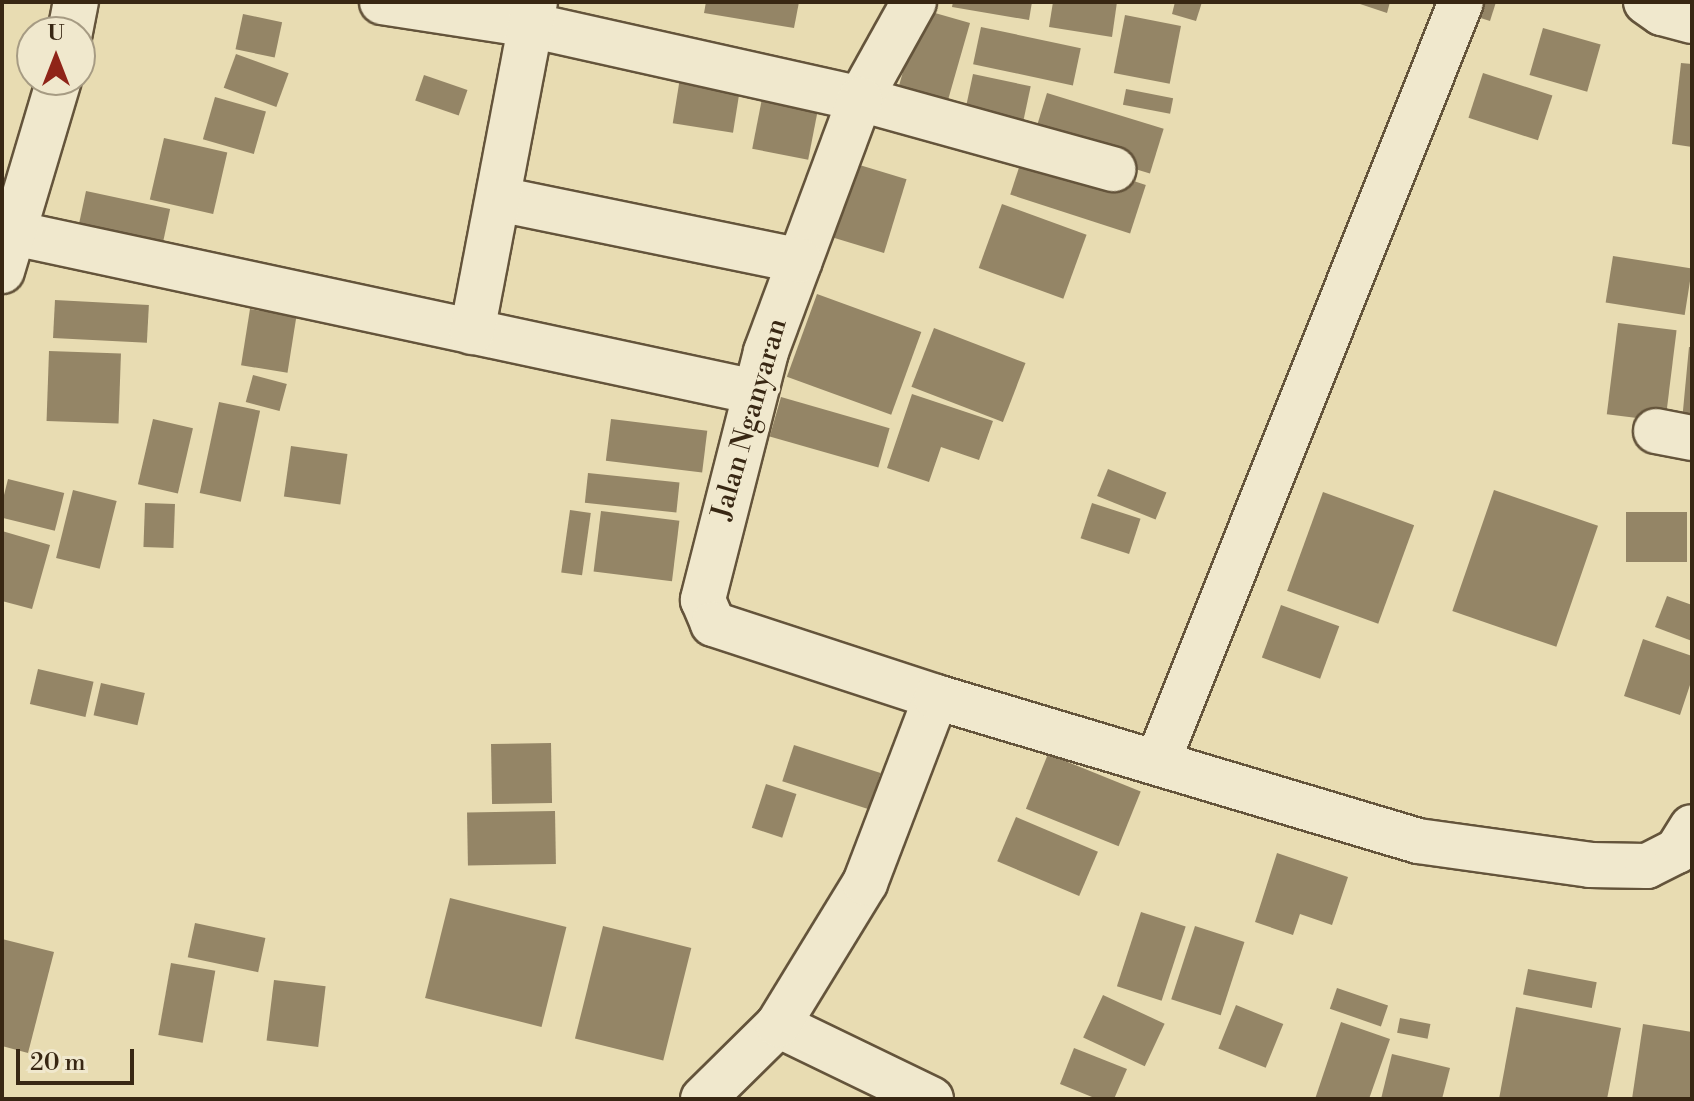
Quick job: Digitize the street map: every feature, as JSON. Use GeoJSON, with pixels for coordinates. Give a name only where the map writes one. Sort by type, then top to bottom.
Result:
{"type":"FeatureCollection","features":[{"type":"Feature","properties":{"kind":"street"},"geometry":{"type":"LineString","coordinates":[[382,2],[533,14],[1113,169]]}},
{"type":"Feature","properties":{"kind":"street","name":"Jalan Nganyaran"},"geometry":{"type":"LineString","coordinates":[[914,2],[860,99],[755,392],[717,532],[703,600],[713,624],[936,697],[1418,841],[1590,865],[1677,864]]}},
{"type":"Feature","properties":{"kind":"street"},"geometry":{"type":"LineString","coordinates":[[1158,761],[1461,2]]}},
{"type":"Feature","properties":{"kind":"street"},"geometry":{"type":"LineString","coordinates":[[1646,2],[1662,13],[1692,21]]}},
{"type":"Feature","properties":{"kind":"street"},"geometry":{"type":"LineString","coordinates":[[472,332],[533,14]]}},
{"type":"Feature","properties":{"kind":"street"},"geometry":{"type":"LineString","coordinates":[[54,96],[6,246],[472,332],[755,392]]}},
{"type":"Feature","properties":{"kind":"street"},"geometry":{"type":"LineString","coordinates":[[499,199],[800,261]]}},
{"type":"Feature","properties":{"kind":"street"},"geometry":{"type":"LineString","coordinates":[[703,1099],[778,1025],[865,883],[936,697]]}},
{"type":"Feature","properties":{"kind":"street"},"geometry":{"type":"LineString","coordinates":[[1677,864],[1677,851],[1692,827]]}},
{"type":"Feature","properties":{"kind":"street"},"geometry":{"type":"LineString","coordinates":[[778,1025],[931,1099]]}},
{"type":"Feature","properties":{"kind":"building"},"geometry":{"type":"Polygon","coordinates":[[[706,2],[799,2],[794,28],[704,13],[706,2]]]}},
{"type":"Feature","properties":{"kind":"building"},"geometry":{"type":"Polygon","coordinates":[[[953,2],[1032,2],[1029,20],[952,7],[953,2]]]}},
{"type":"Feature","properties":{"kind":"building"},"geometry":{"type":"Polygon","coordinates":[[[1053,2],[1117,2],[1112,37],[1049,27],[1053,2]]]}},
{"type":"Feature","properties":{"kind":"building"},"geometry":{"type":"Polygon","coordinates":[[[1175,2],[1202,2],[1196,21],[1172,14],[1175,2]]]}},
{"type":"Feature","properties":{"kind":"building"},"geometry":{"type":"Polygon","coordinates":[[[1354,2],[1390,2],[1387,13],[1354,2]]]}},
{"type":"Feature","properties":{"kind":"building"},"geometry":{"type":"Polygon","coordinates":[[[1468,2],[1496,2],[1490,21],[1465,13],[1468,2]]]}},
{"type":"Feature","properties":{"kind":"building"},"geometry":{"type":"Polygon","coordinates":[[[921,9],[970,23],[942,120],[893,106],[921,9]]]}},
{"type":"Feature","properties":{"kind":"building"},"geometry":{"type":"Polygon","coordinates":[[[243,14],[282,22],[275,58],[236,49],[243,14]]]}},
{"type":"Feature","properties":{"kind":"building"},"geometry":{"type":"Polygon","coordinates":[[[1125,15],[1181,26],[1170,84],[1114,73],[1125,15]]]}},
{"type":"Feature","properties":{"kind":"building"},"geometry":{"type":"Polygon","coordinates":[[[981,27],[1081,48],[1073,85],[973,64],[981,27]]]}},
{"type":"Feature","properties":{"kind":"building"},"geometry":{"type":"Polygon","coordinates":[[[1543,28],[1601,45],[1587,92],[1529,75],[1543,28]]]}},
{"type":"Feature","properties":{"kind":"building"},"geometry":{"type":"Polygon","coordinates":[[[236,54],[289,73],[276,107],[224,88],[236,54]]]}},
{"type":"Feature","properties":{"kind":"building"},"geometry":{"type":"Polygon","coordinates":[[[1681,63],[1692,64],[1692,147],[1672,144],[1681,63]]]}},
{"type":"Feature","properties":{"kind":"building"},"geometry":{"type":"Polygon","coordinates":[[[682,65],[742,75],[733,133],[673,123],[682,65]]]}},
{"type":"Feature","properties":{"kind":"building"},"geometry":{"type":"Polygon","coordinates":[[[1483,73],[1552,96],[1538,140],[1468,118],[1483,73]]]}},
{"type":"Feature","properties":{"kind":"building"},"geometry":{"type":"Polygon","coordinates":[[[973,74],[1031,86],[1022,127],[964,115],[973,74]]]}},
{"type":"Feature","properties":{"kind":"building"},"geometry":{"type":"Polygon","coordinates":[[[424,75],[467,90],[459,116],[415,101],[424,75]]]}},
{"type":"Feature","properties":{"kind":"building"},"geometry":{"type":"Polygon","coordinates":[[[765,83],[821,94],[808,160],[752,149],[765,83]]]}},
{"type":"Feature","properties":{"kind":"building"},"geometry":{"type":"Polygon","coordinates":[[[1126,89],[1173,98],[1170,114],[1123,105],[1126,89]]]}},
{"type":"Feature","properties":{"kind":"building"},"geometry":{"type":"Polygon","coordinates":[[[1047,93],[1164,129],[1150,174],[1033,138],[1047,93]]]}},
{"type":"Feature","properties":{"kind":"building"},"geometry":{"type":"Polygon","coordinates":[[[215,97],[266,112],[254,154],[203,139],[215,97]]]}},
{"type":"Feature","properties":{"kind":"building"},"geometry":{"type":"Polygon","coordinates":[[[164,138],[227,153],[213,214],[150,199],[164,138]]]}},
{"type":"Feature","properties":{"kind":"building"},"geometry":{"type":"Polygon","coordinates":[[[1026,146],[1146,185],[1130,233],[1010,195],[1026,146]]]}},
{"type":"Feature","properties":{"kind":"building"},"geometry":{"type":"Polygon","coordinates":[[[853,163],[907,179],[884,253],[830,237],[853,163]]]}},
{"type":"Feature","properties":{"kind":"building"},"geometry":{"type":"Polygon","coordinates":[[[86,191],[170,209],[160,256],[76,238],[86,191]]]}},
{"type":"Feature","properties":{"kind":"building"},"geometry":{"type":"Polygon","coordinates":[[[1002,204],[1087,235],[1063,299],[979,268],[1002,204]]]}},
{"type":"Feature","properties":{"kind":"building"},"geometry":{"type":"Polygon","coordinates":[[[1613,256],[1692,269],[1685,315],[1606,302],[1613,256]]]}},
{"type":"Feature","properties":{"kind":"building"},"geometry":{"type":"Polygon","coordinates":[[[817,294],[921,332],[891,415],[787,377],[817,294]]]}},
{"type":"Feature","properties":{"kind":"building"},"geometry":{"type":"Polygon","coordinates":[[[55,300],[149,305],[147,343],[53,338],[55,300]]]}},
{"type":"Feature","properties":{"kind":"building"},"geometry":{"type":"Polygon","coordinates":[[[250,309],[296,316],[288,373],[241,365],[250,309]]]}},
{"type":"Feature","properties":{"kind":"building"},"geometry":{"type":"Polygon","coordinates":[[[1618,323],[1677,330],[1665,422],[1607,414],[1618,323]]]}},
{"type":"Feature","properties":{"kind":"building"},"geometry":{"type":"Polygon","coordinates":[[[934,328],[1025,363],[1003,422],[911,387],[934,328]]]}},
{"type":"Feature","properties":{"kind":"building"},"geometry":{"type":"Polygon","coordinates":[[[1689,347],[1692,347],[1692,419],[1682,421],[1689,347]]]}},
{"type":"Feature","properties":{"kind":"building"},"geometry":{"type":"Polygon","coordinates":[[[49,351],[121,354],[119,423],[47,421],[49,351]]]}},
{"type":"Feature","properties":{"kind":"building"},"geometry":{"type":"Polygon","coordinates":[[[253,375],[287,384],[280,411],[246,402],[253,375]]]}},
{"type":"Feature","properties":{"kind":"building"},"geometry":{"type":"Polygon","coordinates":[[[912,394],[993,421],[979,460],[941,447],[929,482],[887,468],[912,394]]]}},
{"type":"Feature","properties":{"kind":"building"},"geometry":{"type":"Polygon","coordinates":[[[781,397],[890,428],[878,468],[770,436],[781,397]]]}},
{"type":"Feature","properties":{"kind":"building"},"geometry":{"type":"Polygon","coordinates":[[[219,402],[260,411],[241,502],[200,493],[219,402]]]}},
{"type":"Feature","properties":{"kind":"building"},"geometry":{"type":"Polygon","coordinates":[[[153,419],[193,428],[178,494],[138,484],[153,419]]]}},
{"type":"Feature","properties":{"kind":"building"},"geometry":{"type":"Polygon","coordinates":[[[611,419],[707,431],[702,473],[606,461],[611,419]]]}},
{"type":"Feature","properties":{"kind":"building"},"geometry":{"type":"Polygon","coordinates":[[[291,446],[347,454],[340,504],[284,497],[291,446]]]}},
{"type":"Feature","properties":{"kind":"building"},"geometry":{"type":"Polygon","coordinates":[[[1108,469],[1166,493],[1156,519],[1097,496],[1108,469]]]}},
{"type":"Feature","properties":{"kind":"building"},"geometry":{"type":"Polygon","coordinates":[[[588,473],[679,483],[676,512],[585,503],[588,473]]]}},
{"type":"Feature","properties":{"kind":"building"},"geometry":{"type":"Polygon","coordinates":[[[8,479],[64,493],[55,531],[2,518],[8,479]]]}},
{"type":"Feature","properties":{"kind":"building"},"geometry":{"type":"Polygon","coordinates":[[[73,490],[117,501],[100,569],[56,558],[73,490]]]}},
{"type":"Feature","properties":{"kind":"building"},"geometry":{"type":"Polygon","coordinates":[[[1494,490],[1598,526],[1556,647],[1452,611],[1494,490]]]}},
{"type":"Feature","properties":{"kind":"building"},"geometry":{"type":"Polygon","coordinates":[[[1323,492],[1414,525],[1378,624],[1287,591],[1323,492]]]}},
{"type":"Feature","properties":{"kind":"building"},"geometry":{"type":"Polygon","coordinates":[[[145,503],[175,504],[173,548],[143,547],[145,503]]]}},
{"type":"Feature","properties":{"kind":"building"},"geometry":{"type":"Polygon","coordinates":[[[1092,503],[1141,519],[1129,554],[1081,538],[1092,503]]]}},
{"type":"Feature","properties":{"kind":"building"},"geometry":{"type":"Polygon","coordinates":[[[570,510],[591,513],[582,575],[561,572],[570,510]]]}},
{"type":"Feature","properties":{"kind":"building"},"geometry":{"type":"Polygon","coordinates":[[[601,511],[679,521],[672,581],[594,572],[601,511]]]}},
{"type":"Feature","properties":{"kind":"building"},"geometry":{"type":"Polygon","coordinates":[[[1626,512],[1687,512],[1687,562],[1626,562],[1626,512]]]}},
{"type":"Feature","properties":{"kind":"building"},"geometry":{"type":"Polygon","coordinates":[[[2,531],[50,545],[32,609],[2,601],[2,531]]]}},
{"type":"Feature","properties":{"kind":"building"},"geometry":{"type":"Polygon","coordinates":[[[1667,596],[1692,605],[1692,641],[1655,627],[1667,596]]]}},
{"type":"Feature","properties":{"kind":"building"},"geometry":{"type":"Polygon","coordinates":[[[1281,605],[1339,626],[1320,679],[1262,658],[1281,605]]]}},
{"type":"Feature","properties":{"kind":"building"},"geometry":{"type":"Polygon","coordinates":[[[1643,639],[1692,656],[1692,679],[1680,715],[1624,696],[1643,639]]]}},
{"type":"Feature","properties":{"kind":"building"},"geometry":{"type":"Polygon","coordinates":[[[38,669],[94,682],[85,717],[30,704],[38,669]]]}},
{"type":"Feature","properties":{"kind":"building"},"geometry":{"type":"Polygon","coordinates":[[[101,683],[145,693],[137,725],[94,715],[101,683]]]}},
{"type":"Feature","properties":{"kind":"building"},"geometry":{"type":"Polygon","coordinates":[[[551,743],[552,803],[492,804],[491,744],[551,743]]]}},
{"type":"Feature","properties":{"kind":"building"},"geometry":{"type":"Polygon","coordinates":[[[794,745],[881,773],[869,809],[782,781],[794,745]]]}},
{"type":"Feature","properties":{"kind":"building"},"geometry":{"type":"Polygon","coordinates":[[[1048,754],[1141,791],[1119,846],[1026,809],[1048,754]]]}},
{"type":"Feature","properties":{"kind":"building"},"geometry":{"type":"Polygon","coordinates":[[[766,784],[796,794],[782,838],[752,828],[766,784]]]}},
{"type":"Feature","properties":{"kind":"building"},"geometry":{"type":"Polygon","coordinates":[[[555,811],[556,864],[468,866],[467,813],[555,811]]]}},
{"type":"Feature","properties":{"kind":"building"},"geometry":{"type":"Polygon","coordinates":[[[1016,817],[1098,852],[1079,896],[997,861],[1016,817]]]}},
{"type":"Feature","properties":{"kind":"building"},"geometry":{"type":"Polygon","coordinates":[[[1277,853],[1348,877],[1332,925],[1300,914],[1293,935],[1255,922],[1277,853]]]}},
{"type":"Feature","properties":{"kind":"building"},"geometry":{"type":"Polygon","coordinates":[[[450,898],[566,927],[542,1027],[425,998],[450,898]]]}},
{"type":"Feature","properties":{"kind":"building"},"geometry":{"type":"Polygon","coordinates":[[[1141,912],[1186,927],[1162,1001],[1117,986],[1141,912]]]}},
{"type":"Feature","properties":{"kind":"building"},"geometry":{"type":"Polygon","coordinates":[[[195,923],[265,938],[258,972],[188,957],[195,923]]]}},
{"type":"Feature","properties":{"kind":"building"},"geometry":{"type":"Polygon","coordinates":[[[603,926],[691,948],[663,1061],[575,1039],[603,926]]]}},
{"type":"Feature","properties":{"kind":"building"},"geometry":{"type":"Polygon","coordinates":[[[1195,926],[1244,942],[1221,1015],[1171,999],[1195,926]]]}},
{"type":"Feature","properties":{"kind":"building"},"geometry":{"type":"Polygon","coordinates":[[[2,939],[54,952],[28,1053],[2,1046],[2,939]]]}},
{"type":"Feature","properties":{"kind":"building"},"geometry":{"type":"Polygon","coordinates":[[[171,963],[215,971],[203,1043],[158,1035],[171,963]]]}},
{"type":"Feature","properties":{"kind":"building"},"geometry":{"type":"Polygon","coordinates":[[[1528,969],[1597,982],[1592,1008],[1523,995],[1528,969]]]}},
{"type":"Feature","properties":{"kind":"building"},"geometry":{"type":"Polygon","coordinates":[[[274,980],[326,986],[318,1047],[267,1041],[274,980]]]}},
{"type":"Feature","properties":{"kind":"building"},"geometry":{"type":"Polygon","coordinates":[[[1337,988],[1388,1006],[1381,1026],[1330,1009],[1337,988]]]}},
{"type":"Feature","properties":{"kind":"building"},"geometry":{"type":"Polygon","coordinates":[[[1103,995],[1165,1024],[1145,1066],[1083,1038],[1103,995]]]}},
{"type":"Feature","properties":{"kind":"building"},"geometry":{"type":"Polygon","coordinates":[[[1236,1005],[1283,1024],[1266,1068],[1218,1049],[1236,1005]]]}},
{"type":"Feature","properties":{"kind":"building"},"geometry":{"type":"Polygon","coordinates":[[[1516,1007],[1621,1028],[1607,1099],[1499,1099],[1516,1007]]]}},
{"type":"Feature","properties":{"kind":"building"},"geometry":{"type":"Polygon","coordinates":[[[1400,1018],[1430,1024],[1428,1039],[1397,1033],[1400,1018]]]}},
{"type":"Feature","properties":{"kind":"building"},"geometry":{"type":"Polygon","coordinates":[[[1341,1022],[1390,1039],[1369,1099],[1315,1099],[1341,1022]]]}},
{"type":"Feature","properties":{"kind":"building"},"geometry":{"type":"Polygon","coordinates":[[[1643,1024],[1692,1032],[1692,1099],[1632,1099],[1643,1024]]]}},
{"type":"Feature","properties":{"kind":"building"},"geometry":{"type":"Polygon","coordinates":[[[1074,1048],[1127,1069],[1114,1099],[1097,1099],[1060,1084],[1074,1048]]]}},
{"type":"Feature","properties":{"kind":"building"},"geometry":{"type":"Polygon","coordinates":[[[1392,1054],[1450,1068],[1442,1099],[1381,1099],[1392,1054]]]}}]}
